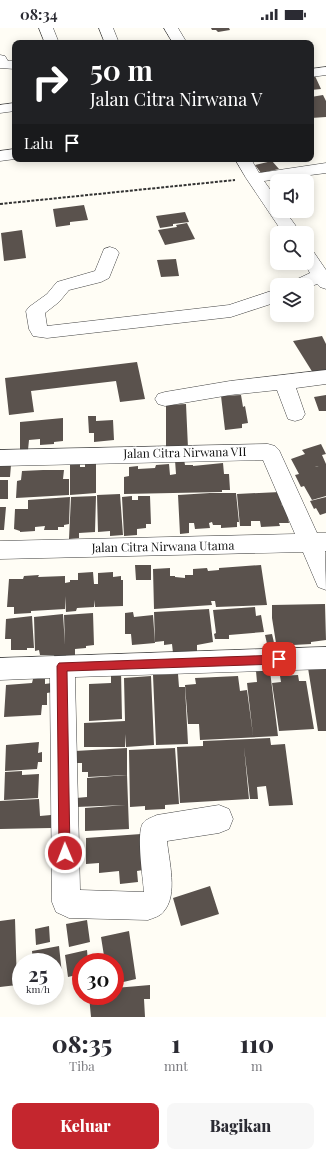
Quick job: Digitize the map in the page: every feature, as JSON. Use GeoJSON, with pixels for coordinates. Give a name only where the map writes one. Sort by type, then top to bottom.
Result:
{"type":"FeatureCollection","features":[{"type":"Feature","properties":{"kind":"street"},"geometry":{"type":"LineString","coordinates":[[46,28],[51,40]]}},
{"type":"Feature","properties":{"kind":"street"},"geometry":{"type":"LineString","coordinates":[[106,28],[111,40]]}},
{"type":"Feature","properties":{"kind":"street"},"geometry":{"type":"LineString","coordinates":[[172,28],[178,40]]}},
{"type":"Feature","properties":{"kind":"street"},"geometry":{"type":"LineString","coordinates":[[0,59],[4,65],[12,64]]}},
{"type":"Feature","properties":{"kind":"street"},"geometry":{"type":"LineString","coordinates":[[314,73],[326,71]]}},
{"type":"Feature","properties":{"kind":"street"},"geometry":{"type":"LineString","coordinates":[[0,109],[12,107]]}},
{"type":"Feature","properties":{"kind":"street"},"geometry":{"type":"LineString","coordinates":[[0,156],[12,154]]}},
{"type":"Feature","properties":{"kind":"street"},"geometry":{"type":"LineString","coordinates":[[245,162],[287,226]]}},
{"type":"Feature","properties":{"kind":"street"},"geometry":{"type":"LineString","coordinates":[[254,178],[326,168]]}},
{"type":"Feature","properties":{"kind":"street"},"geometry":{"type":"LineString","coordinates":[[110,253],[102,274],[95,278],[63,286],[53,298],[35,311],[38,329],[40,331],[47,332],[230,311],[270,297]]}},
{"type":"Feature","properties":{"kind":"street"},"geometry":{"type":"LineString","coordinates":[[314,266],[323,279]]}},
{"type":"Feature","properties":{"kind":"street"},"geometry":{"type":"LineString","coordinates":[[165,399],[230,388],[326,377]]}},
{"type":"Feature","properties":{"kind":"street"},"geometry":{"type":"LineString","coordinates":[[284,382],[294,414]]}},
{"type":"Feature","properties":{"kind":"street","name":"Jalan Citra Nirwana VII"},"geometry":{"type":"LineString","coordinates":[[0,458],[268,452],[272,456],[318,542],[326,580]]}},
{"type":"Feature","properties":{"kind":"street","name":"Jalan Citra Nirwana Utama"},"geometry":{"type":"LineString","coordinates":[[0,550],[318,542]]}},
{"type":"Feature","properties":{"kind":"street"},"geometry":{"type":"LineString","coordinates":[[0,669],[326,658]]}},
{"type":"Feature","properties":{"kind":"street"},"geometry":{"type":"LineString","coordinates":[[62,666],[65,899],[68,904],[148,906],[154,902],[158,895],[153,832],[157,829],[219,819]]}},
{"type":"Feature","properties":{"kind":"path"},"geometry":{"type":"LineString","coordinates":[[0,204],[254,178]]}},
{"type":"Feature","properties":{"kind":"building"},"geometry":{"type":"Polygon","coordinates":[[[211,28],[229,28],[230,30],[218,32],[216,30],[212,30],[211,28]]]}},
{"type":"Feature","properties":{"kind":"building"},"geometry":{"type":"Polygon","coordinates":[[[314,76],[315,76],[321,89],[314,90],[314,76]]]}},
{"type":"Feature","properties":{"kind":"building"},"geometry":{"type":"Polygon","coordinates":[[[323,95],[326,101],[326,117],[314,118],[314,96],[323,95]]]}},
{"type":"Feature","properties":{"kind":"building"},"geometry":{"type":"Polygon","coordinates":[[[273,162],[279,169],[261,173],[255,165],[273,162]]]}},
{"type":"Feature","properties":{"kind":"building"},"geometry":{"type":"Polygon","coordinates":[[[84,205],[88,220],[70,222],[70,225],[56,227],[53,209],[84,205]]]}},
{"type":"Feature","properties":{"kind":"building"},"geometry":{"type":"Polygon","coordinates":[[[185,212],[189,222],[173,224],[173,226],[160,228],[156,216],[185,212]]]}},
{"type":"Feature","properties":{"kind":"building"},"geometry":{"type":"Polygon","coordinates":[[[187,223],[195,239],[165,245],[158,230],[177,227],[176,225],[187,223]]]}},
{"type":"Feature","properties":{"kind":"building"},"geometry":{"type":"Polygon","coordinates":[[[22,230],[26,258],[4,261],[1,233],[22,230]]]}},
{"type":"Feature","properties":{"kind":"building"},"geometry":{"type":"Polygon","coordinates":[[[176,259],[179,276],[161,277],[157,260],[176,259]]]}},
{"type":"Feature","properties":{"kind":"building"},"geometry":{"type":"Polygon","coordinates":[[[322,336],[326,344],[326,371],[313,373],[293,341],[322,336]]]}},
{"type":"Feature","properties":{"kind":"building"},"geometry":{"type":"Polygon","coordinates":[[[137,362],[145,399],[120,402],[116,381],[31,391],[34,412],[9,415],[5,378],[137,362]]]}},
{"type":"Feature","properties":{"kind":"building"},"geometry":{"type":"Polygon","coordinates":[[[241,395],[243,407],[245,406],[248,423],[242,424],[242,428],[225,430],[221,396],[241,395]]]}},
{"type":"Feature","properties":{"kind":"building"},"geometry":{"type":"Polygon","coordinates":[[[326,395],[326,411],[319,411],[314,397],[326,395]]]}},
{"type":"Feature","properties":{"kind":"building"},"geometry":{"type":"Polygon","coordinates":[[[186,404],[188,448],[166,448],[166,405],[186,404]]]}},
{"type":"Feature","properties":{"kind":"building"},"geometry":{"type":"Polygon","coordinates":[[[88,416],[96,416],[96,421],[113,420],[114,440],[94,442],[94,433],[89,433],[88,416]]]}},
{"type":"Feature","properties":{"kind":"building"},"geometry":{"type":"Polygon","coordinates":[[[63,418],[63,441],[54,442],[54,444],[40,445],[40,439],[29,440],[28,450],[20,450],[20,422],[63,418]]]}},
{"type":"Feature","properties":{"kind":"building"},"geometry":{"type":"Polygon","coordinates":[[[321,444],[326,454],[322,455],[326,464],[326,496],[312,500],[304,486],[301,487],[295,475],[299,474],[291,459],[305,454],[302,450],[321,444]]]}},
{"type":"Feature","properties":{"kind":"building"},"geometry":{"type":"Polygon","coordinates":[[[184,459],[185,465],[193,466],[223,463],[224,474],[229,474],[230,490],[222,490],[222,492],[124,494],[124,477],[129,476],[129,467],[138,466],[138,469],[155,468],[156,465],[169,464],[170,475],[176,474],[175,460],[184,459]]]}},
{"type":"Feature","properties":{"kind":"building"},"geometry":{"type":"Polygon","coordinates":[[[80,461],[80,467],[85,467],[85,461],[96,461],[96,493],[70,495],[70,462],[80,461]]]}},
{"type":"Feature","properties":{"kind":"building"},"geometry":{"type":"Polygon","coordinates":[[[0,465],[11,465],[10,477],[0,477],[0,465]]]}},
{"type":"Feature","properties":{"kind":"building"},"geometry":{"type":"Polygon","coordinates":[[[64,470],[63,479],[69,479],[69,495],[16,498],[17,481],[21,480],[22,471],[64,470]]]}},
{"type":"Feature","properties":{"kind":"building"},"geometry":{"type":"Polygon","coordinates":[[[0,480],[8,480],[8,499],[0,499],[0,480]]]}},
{"type":"Feature","properties":{"kind":"building"},"geometry":{"type":"Polygon","coordinates":[[[280,492],[282,506],[286,505],[289,523],[279,523],[280,526],[261,527],[260,521],[251,521],[251,526],[240,526],[237,494],[280,492]]]}},
{"type":"Feature","properties":{"kind":"building"},"geometry":{"type":"Polygon","coordinates":[[[236,493],[239,522],[237,522],[237,527],[221,528],[221,525],[213,525],[212,522],[209,523],[210,528],[195,529],[194,523],[189,523],[189,533],[180,534],[178,495],[236,493]]]}},
{"type":"Feature","properties":{"kind":"building"},"geometry":{"type":"Polygon","coordinates":[[[120,494],[123,535],[110,536],[110,531],[98,532],[97,495],[120,494]]]}},
{"type":"Feature","properties":{"kind":"building"},"geometry":{"type":"Polygon","coordinates":[[[96,496],[95,532],[79,533],[79,538],[69,539],[71,497],[96,496]]]}},
{"type":"Feature","properties":{"kind":"building"},"geometry":{"type":"Polygon","coordinates":[[[132,496],[132,500],[138,500],[138,496],[150,496],[151,524],[146,524],[146,528],[137,529],[137,535],[124,536],[122,497],[132,496]]]}},
{"type":"Feature","properties":{"kind":"building"},"geometry":{"type":"Polygon","coordinates":[[[70,497],[69,524],[64,525],[64,527],[58,527],[58,530],[44,530],[45,526],[35,527],[35,531],[20,532],[14,529],[15,509],[28,509],[28,500],[70,497]]]}},
{"type":"Feature","properties":{"kind":"building"},"geometry":{"type":"Polygon","coordinates":[[[326,497],[326,513],[320,515],[316,508],[314,509],[310,501],[326,497]]]}},
{"type":"Feature","properties":{"kind":"building"},"geometry":{"type":"Polygon","coordinates":[[[0,507],[6,507],[4,530],[0,530],[0,507]]]}},
{"type":"Feature","properties":{"kind":"building"},"geometry":{"type":"Polygon","coordinates":[[[135,565],[151,565],[151,580],[136,580],[135,565]]]}},
{"type":"Feature","properties":{"kind":"building"},"geometry":{"type":"Polygon","coordinates":[[[261,565],[267,605],[216,607],[215,601],[211,601],[212,605],[154,609],[153,569],[170,568],[170,576],[185,578],[185,575],[193,575],[193,569],[207,568],[208,571],[219,570],[219,568],[261,565]]]}},
{"type":"Feature","properties":{"kind":"building"},"geometry":{"type":"Polygon","coordinates":[[[93,572],[94,584],[98,584],[98,573],[113,572],[113,577],[121,576],[121,580],[123,580],[123,606],[95,607],[94,600],[94,607],[77,608],[76,611],[66,612],[65,596],[65,609],[31,611],[31,613],[14,614],[14,607],[7,607],[9,579],[23,579],[24,576],[39,575],[38,577],[65,576],[65,583],[70,582],[70,580],[78,580],[78,573],[93,572]]]}},
{"type":"Feature","properties":{"kind":"building"},"geometry":{"type":"Polygon","coordinates":[[[325,604],[326,640],[311,642],[311,644],[293,645],[292,643],[276,643],[272,618],[272,605],[325,604]]]}},
{"type":"Feature","properties":{"kind":"building"},"geometry":{"type":"Polygon","coordinates":[[[255,607],[256,616],[261,615],[264,632],[229,635],[229,639],[215,639],[214,634],[216,633],[213,610],[255,607]]]}},
{"type":"Feature","properties":{"kind":"building"},"geometry":{"type":"Polygon","coordinates":[[[209,609],[213,642],[197,645],[197,651],[173,653],[172,644],[164,645],[164,641],[155,642],[154,612],[209,609]]]}},
{"type":"Feature","properties":{"kind":"building"},"geometry":{"type":"Polygon","coordinates":[[[133,612],[134,617],[153,615],[155,643],[132,645],[131,634],[125,634],[125,613],[133,612]]]}},
{"type":"Feature","properties":{"kind":"building"},"geometry":{"type":"Polygon","coordinates":[[[93,613],[94,645],[86,646],[86,648],[75,649],[75,655],[66,655],[66,658],[55,659],[54,655],[40,655],[39,650],[35,651],[34,617],[63,614],[65,645],[64,615],[93,613]]]}},
{"type":"Feature","properties":{"kind":"building"},"geometry":{"type":"Polygon","coordinates":[[[32,616],[34,648],[27,648],[27,650],[11,650],[11,639],[5,639],[6,619],[32,616]]]}},
{"type":"Feature","properties":{"kind":"building"},"geometry":{"type":"Polygon","coordinates":[[[272,634],[275,647],[268,648],[265,635],[272,634]]]}},
{"type":"Feature","properties":{"kind":"building"},"geometry":{"type":"Polygon","coordinates":[[[326,667],[326,731],[318,731],[308,668],[326,667]]]}},
{"type":"Feature","properties":{"kind":"building"},"geometry":{"type":"Polygon","coordinates":[[[121,671],[122,719],[89,721],[89,684],[111,683],[111,672],[121,671]]]}},
{"type":"Feature","properties":{"kind":"building"},"geometry":{"type":"Polygon","coordinates":[[[256,671],[270,671],[278,736],[200,740],[199,724],[188,724],[185,685],[196,684],[195,678],[238,676],[240,691],[247,690],[253,735],[247,683],[257,682],[256,671]]]}},
{"type":"Feature","properties":{"kind":"building"},"geometry":{"type":"Polygon","coordinates":[[[178,674],[179,687],[185,687],[188,744],[156,745],[153,675],[178,674]]]}},
{"type":"Feature","properties":{"kind":"building"},"geometry":{"type":"Polygon","coordinates":[[[298,675],[299,681],[306,681],[314,729],[279,731],[272,683],[281,682],[280,676],[298,675]]]}},
{"type":"Feature","properties":{"kind":"building"},"geometry":{"type":"Polygon","coordinates":[[[151,676],[154,745],[126,747],[125,734],[125,747],[84,747],[84,723],[125,721],[124,678],[151,676]]]}},
{"type":"Feature","properties":{"kind":"building"},"geometry":{"type":"Polygon","coordinates":[[[33,679],[45,679],[45,684],[52,683],[53,692],[47,693],[47,705],[42,705],[41,715],[4,717],[6,685],[32,683],[33,679]]]}},
{"type":"Feature","properties":{"kind":"building"},"geometry":{"type":"Polygon","coordinates":[[[270,738],[271,745],[285,744],[293,805],[269,806],[266,786],[257,787],[258,799],[250,799],[244,747],[249,799],[180,803],[177,747],[203,746],[203,741],[270,738]]]}},
{"type":"Feature","properties":{"kind":"building"},"geometry":{"type":"Polygon","coordinates":[[[39,742],[38,753],[42,752],[42,762],[38,762],[37,769],[5,771],[6,745],[39,742]]]}},
{"type":"Feature","properties":{"kind":"building"},"geometry":{"type":"Polygon","coordinates":[[[127,748],[127,775],[88,777],[88,772],[82,772],[82,763],[75,763],[75,751],[127,748]]]}},
{"type":"Feature","properties":{"kind":"building"},"geometry":{"type":"Polygon","coordinates":[[[175,748],[179,804],[165,805],[165,809],[145,810],[145,806],[130,807],[129,750],[175,748]]]}},
{"type":"Feature","properties":{"kind":"building"},"geometry":{"type":"Polygon","coordinates":[[[22,771],[22,775],[39,774],[38,798],[4,800],[5,772],[22,771]]]}},
{"type":"Feature","properties":{"kind":"building"},"geometry":{"type":"Polygon","coordinates":[[[127,775],[129,829],[85,831],[85,808],[126,805],[76,807],[76,798],[87,797],[87,778],[127,775]]]}},
{"type":"Feature","properties":{"kind":"building"},"geometry":{"type":"Polygon","coordinates":[[[39,799],[40,816],[51,815],[51,828],[0,829],[0,801],[39,799]]]}},
{"type":"Feature","properties":{"kind":"building"},"geometry":{"type":"Polygon","coordinates":[[[141,834],[143,870],[137,871],[138,882],[120,884],[119,871],[99,873],[99,863],[86,864],[86,838],[141,834]]]}},
{"type":"Feature","properties":{"kind":"building"},"geometry":{"type":"Polygon","coordinates":[[[210,886],[219,914],[181,926],[173,898],[210,886]]]}},
{"type":"Feature","properties":{"kind":"building"},"geometry":{"type":"Polygon","coordinates":[[[15,919],[16,953],[12,953],[12,986],[0,987],[0,921],[15,919]]]}},
{"type":"Feature","properties":{"kind":"building"},"geometry":{"type":"Polygon","coordinates":[[[87,920],[90,942],[69,947],[66,924],[87,920]]]}},
{"type":"Feature","properties":{"kind":"building"},"geometry":{"type":"Polygon","coordinates":[[[49,926],[50,942],[36,945],[35,929],[49,926]]]}},
{"type":"Feature","properties":{"kind":"building"},"geometry":{"type":"Polygon","coordinates":[[[129,931],[136,979],[124,982],[124,953],[104,953],[101,937],[129,931]]]}},
{"type":"Feature","properties":{"kind":"building"},"geometry":{"type":"Polygon","coordinates":[[[59,946],[60,953],[32,953],[32,951],[59,946]]]}},
{"type":"Feature","properties":{"kind":"building"},"geometry":{"type":"Polygon","coordinates":[[[87,950],[87,953],[74,953],[87,950]]]}},
{"type":"Feature","properties":{"kind":"building"},"geometry":{"type":"Polygon","coordinates":[[[72,953],[72,976],[68,977],[65,955],[72,953]]]}},
{"type":"Feature","properties":{"kind":"building"},"geometry":{"type":"Polygon","coordinates":[[[150,985],[150,999],[144,999],[145,1017],[91,1017],[90,1005],[124,1005],[124,987],[150,985]]]}},
{"type":"Feature","properties":{"kind":"route"},"geometry":{"type":"LineString","coordinates":[[65,853],[62,666],[279,659]]}}]}
